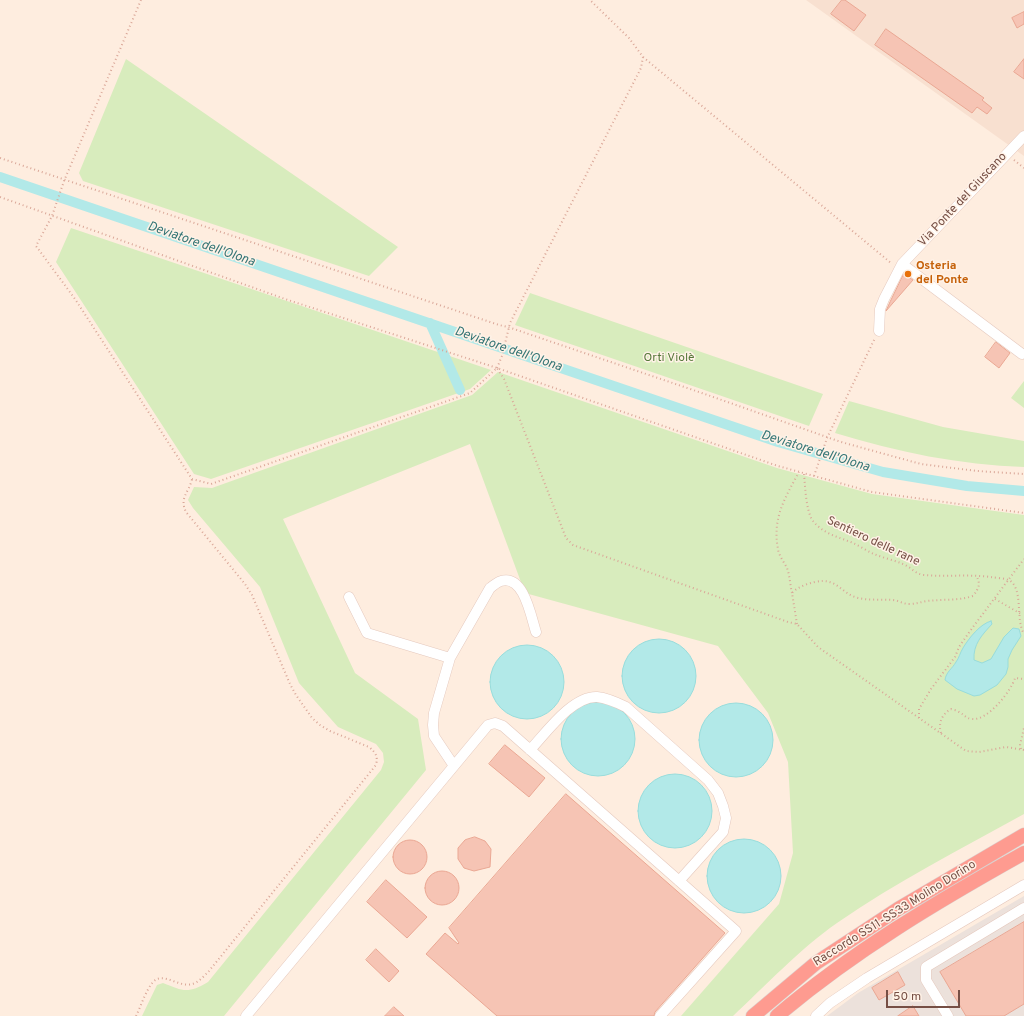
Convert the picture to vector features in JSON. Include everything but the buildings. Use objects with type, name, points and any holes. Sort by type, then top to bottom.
[{"type":"highway","name":"Raccordo SS11-SS33 Molino Dorino","points":[[753,1016],[816,962],[898,909],[1024,835]]},
{"type":"highway","name":"Raccordo SS11-SS33 Molino Dorino","points":[[777,1016],[821,980],[889,933],[1024,853]]},
{"type":"street","name":"Via Ponte del Giuscano","points":[[879,331],[880,309],[900,267],[1024,136]]},
{"type":"street","points":[[900,267],[1022,354]]},
{"type":"street","points":[[454,766],[434,736],[434,713],[450,658],[490,588],[500,581],[509,580],[516,583],[525,597],[536,632]]},
{"type":"street","points":[[348,597],[367,633],[450,658]]},
{"type":"street","points":[[530,750],[565,711],[578,702],[595,697],[612,700],[626,707],[708,780],[718,793],[723,806],[726,818],[722,832],[679,881]]},
{"type":"street","points":[[246,1016],[488,725],[495,723],[503,726],[736,931],[660,1016]]},
{"type":"street","points":[[816,1016],[830,1004],[867,978],[1024,885]]},
{"type":"street","points":[[948,1016],[926,980],[926,967],[1024,908]]},
{"type":"path","points":[[141,0],[64,181],[52,216],[36,246],[76,299],[192,479],[210,484],[470,393],[497,368],[502,356],[508,327],[641,68],[643,57]]},
{"type":"path","points":[[590,0],[629,38],[643,57],[900,267]]},
{"type":"path","points":[[0,158],[64,181],[508,327],[699,392],[827,438],[921,464],[976,471],[1024,474]]},
{"type":"path","points":[[0,197],[286,299],[497,368],[771,464],[872,492],[1024,513]]},
{"type":"path","points":[[814,476],[817,471],[827,438],[879,331]]},
{"type":"path","points":[[497,368],[504,379],[566,538],[573,545],[797,624],[818,647],[966,751],[980,752],[1006,747],[1022,749],[1020,746],[1024,728]]},
{"type":"path","points":[[797,624],[788,569],[778,550],[776,533],[778,516],[799,472]]},
{"type":"path","name":"Sentiero delle rane","points":[[804,474],[808,508],[813,521],[832,535],[855,543],[873,554],[903,564],[917,574],[976,575],[1009,581]]},
{"type":"path","points":[[136,1016],[152,983],[157,979],[163,978],[184,985],[193,984],[209,971],[376,765],[378,759],[375,752],[369,748],[320,725],[312,718],[296,695],[252,595],[245,584],[186,512],[183,505],[183,499],[190,487],[192,479]]},
{"type":"path","points":[[920,718],[919,709],[925,698],[955,657],[959,647],[1024,559]]},
{"type":"path","points":[[792,593],[809,584],[824,581],[837,584],[847,592],[859,598],[873,600],[898,600],[907,604],[916,604],[926,601],[957,599],[973,596],[980,585],[976,575]]},
{"type":"path","points":[[1009,581],[1014,585],[1018,592],[1021,614],[1020,619],[1024,634]]},
{"type":"path","points":[[995,599],[1021,614]]},
{"type":"path","points":[[941,734],[941,722],[945,712],[951,709],[959,711],[966,718],[975,720],[987,714],[1006,694],[1013,685],[1015,678],[1024,679]]},
{"type":"shaded area","points":[[806,0],[1024,0],[1024,156]]},
{"type":"shaded area","points":[[1024,896],[1024,1016],[827,1016],[858,993]]},
{"type":"green space","points":[[126,59],[398,247],[369,276],[83,181],[79,173]]},
{"type":"green space","points":[[71,228],[491,370],[470,389],[211,479],[194,474],[56,262]]},
{"type":"green space","name":"Orti Violè","points":[[530,293],[823,394],[809,426],[515,325]]},
{"type":"green space","points":[[498,372],[777,468],[872,494],[1024,515],[1024,814],[905,880],[837,923],[810,944],[733,1016],[681,1016],[779,904],[793,853],[788,762],[768,713],[718,646],[525,593],[470,444],[283,519],[355,673],[418,719],[426,770],[224,1016],[142,1016],[157,985],[163,983],[176,988],[190,990],[208,982],[381,770],[384,762],[383,753],[376,744],[338,727],[299,683],[260,587],[193,508],[188,500],[194,487],[212,488],[472,395]]},
{"type":"green space","points":[[1024,381],[1024,408],[1011,398]]},
{"type":"green space","points":[[849,401],[943,427],[1024,441],[1024,467],[976,464],[905,452],[835,433]]},
{"type":"water","points":[[991,621],[992,624],[977,644],[974,660],[982,663],[991,659],[1004,637],[1013,628],[1019,629],[1021,636],[1008,659],[1006,674],[997,685],[980,695],[974,696],[957,689],[945,680],[963,648],[972,636],[979,628]]},
{"type":"water","points":[[659,639],[680,645],[690,655],[696,676],[690,697],[680,707],[659,713],[638,707],[628,697],[622,676],[628,655],[638,645]]},
{"type":"water","points":[[527,645],[548,651],[558,661],[564,682],[558,703],[548,713],[527,719],[506,713],[496,703],[490,682],[496,661],[506,651]]},
{"type":"water","points":[[598,702],[619,708],[629,718],[635,739],[629,760],[619,770],[598,776],[577,770],[567,760],[561,739],[567,718],[577,708]]},
{"type":"water","points":[[736,703],[757,709],[767,719],[773,740],[767,761],[757,771],[736,777],[715,771],[705,761],[699,740],[705,719],[715,709]]},
{"type":"water","points":[[675,774],[696,780],[706,790],[712,811],[706,832],[696,842],[675,848],[654,842],[644,832],[638,811],[644,790],[654,780]]},
{"type":"water","points":[[744,839],[765,845],[775,855],[781,876],[775,897],[765,907],[744,913],[723,907],[713,897],[707,876],[713,855],[723,845]]},
{"type":"waterway","name":"Deviatore dell'Olona","points":[[0,177],[778,442],[883,472],[967,486],[1024,491]]},
{"type":"waterway","points":[[430,323],[460,390]]},
{"type":"place","name":"Osteria del Ponte","points":[[908,274]]}]
